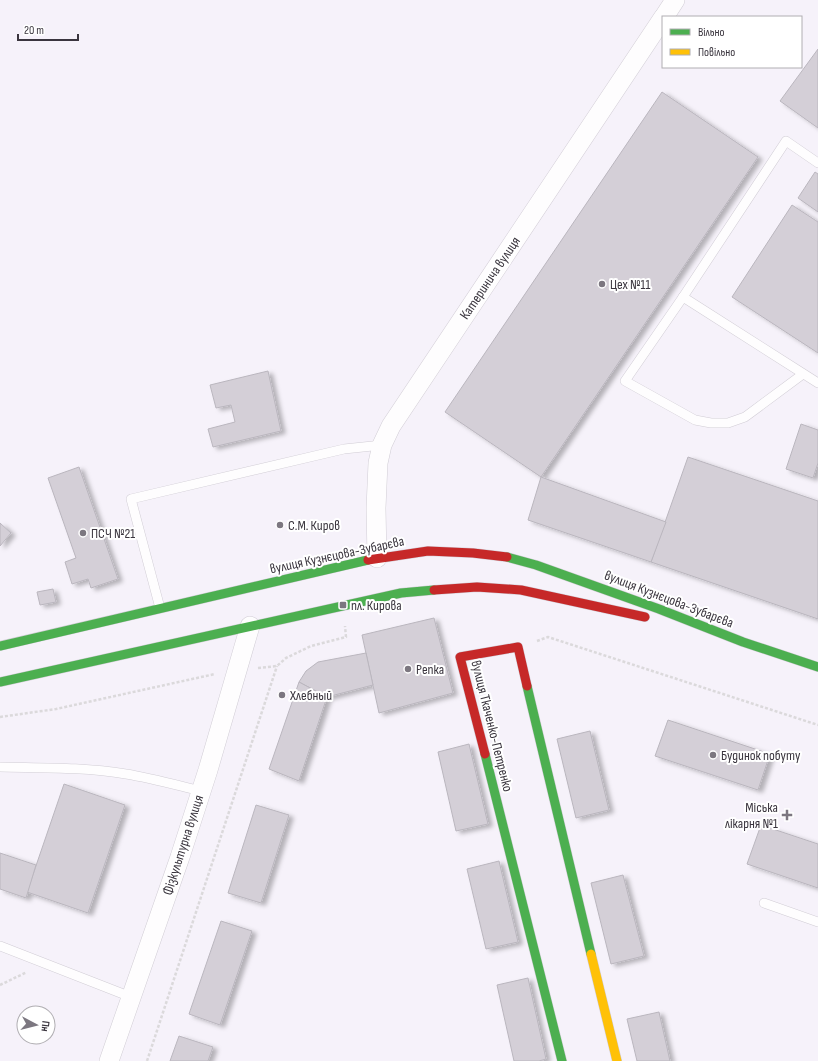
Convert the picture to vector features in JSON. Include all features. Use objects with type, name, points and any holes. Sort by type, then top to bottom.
[{"type":"main road","name":"вулиця Кузнєцова-Зубарєва","points":[[0,646],[377,558],[428,551],[473,553],[506,557],[536,564],[743,642],[818,667]]},
{"type":"main road","name":"вулиця Кузнєцова-Зубарєва","points":[[0,682],[400,593],[439,589],[477,587],[521,590],[654,620]]},
{"type":"main road","name":"вулиця Кузнєцова-Зубарєва","points":[[677,625],[743,642]]},
{"type":"main road","name":"вулиця Ткаченко-Петренко","points":[[518,647],[460,657],[562,1061]]},
{"type":"main road","points":[[518,647],[617,1061]]},
{"type":"street","name":"Катеринича вулиця","points":[[665,16],[675,0]]},
{"type":"street","name":"Катеринича вулиця","points":[[377,558],[376,508],[378,463],[382,445],[391,426],[662,21]]},
{"type":"street","name":"Фізкультурна вулиця","points":[[109,1061],[180,857],[238,670],[250,626]]},
{"type":"lane","points":[[803,374],[745,417],[728,423],[711,423],[695,420],[625,381],[683,297],[786,141],[818,163]]},
{"type":"lane","points":[[683,297],[818,383]]},
{"type":"lane","points":[[160,608],[131,499],[344,449],[382,445]]},
{"type":"lane","points":[[0,767],[98,770],[126,774],[201,791]]},
{"type":"lane","points":[[764,903],[818,922]]},
{"type":"lane","points":[[0,946],[131,997]]},
{"type":"path","points":[[147,1061],[277,666],[286,658],[311,646],[346,637]]},
{"type":"path","points":[[518,647],[548,637],[818,725]]},
{"type":"path","points":[[0,717],[56,709],[238,670],[277,666]]},
{"type":"path","points":[[0,985],[44,963]]},
{"type":"building","points":[[818,49],[818,128],[780,101]]},
{"type":"building","name":"Цех №11","points":[[662,92],[758,157],[541,477],[445,412]]},
{"type":"building","points":[[815,172],[818,174],[818,212],[798,198]]},
{"type":"building","points":[[792,205],[818,222],[818,353],[732,297]]},
{"type":"building","points":[[268,371],[281,431],[213,447],[208,429],[235,422],[231,405],[216,408],[210,385]]},
{"type":"building","points":[[801,424],[818,430],[818,463],[813,478],[786,469]]},
{"type":"building","points":[[688,457],[818,501],[818,619],[651,562]]},
{"type":"building","points":[[79,467],[118,579],[91,588],[88,579],[72,584],[65,562],[76,558],[48,478]]},
{"type":"building","points":[[541,477],[666,522],[651,562],[528,520]]},
{"type":"building","points":[[0,523],[11,533],[0,546]]},
{"type":"building","points":[[53,589],[56,602],[40,605],[37,592]]},
{"type":"building","name":"Репка","points":[[434,618],[453,693],[379,713],[362,635]]},
{"type":"building","points":[[366,653],[373,685],[327,697],[299,682],[306,671],[318,662]]},
{"type":"building","points":[[299,682],[327,697],[299,781],[269,769]]},
{"type":"building","name":"Будинок побуту","points":[[668,720],[770,754],[758,790],[655,756]]},
{"type":"building","points":[[590,731],[609,810],[576,818],[557,739]]},
{"type":"building","points":[[469,744],[488,824],[456,831],[438,752]]},
{"type":"building","points":[[64,784],[125,805],[88,913],[27,892]]},
{"type":"building","points":[[256,805],[289,815],[261,903],[228,893]]},
{"type":"building","points":[[761,825],[818,844],[818,888],[747,864]]},
{"type":"building","points":[[0,853],[36,865],[26,898],[0,889]]},
{"type":"building","points":[[499,861],[518,942],[486,949],[467,869]]},
{"type":"building","points":[[623,875],[644,956],[611,964],[591,883]]},
{"type":"building","points":[[221,921],[252,931],[220,1025],[189,1014]]},
{"type":"building","points":[[528,978],[546,1059],[539,1061],[514,1061],[497,985]]},
{"type":"building","points":[[659,1012],[670,1061],[637,1061],[627,1019]]},
{"type":"building","points":[[179,1036],[213,1047],[208,1061],[170,1061]]},
{"type":"traffic: fast","points":[[507,557],[536,565],[659,609],[743,642],[818,667]]},
{"type":"traffic: fast","points":[[0,646],[368,560]]},
{"type":"traffic: fast","points":[[0,682],[401,593],[434,590]]},
{"type":"traffic: fast","points":[[527,686],[591,954]]},
{"type":"traffic: fast","points":[[485,754],[562,1061]]},
{"type":"traffic: slow","points":[[591,954],[617,1061]]},
{"type":"traffic: jam","points":[[368,560],[428,551],[473,553],[507,557]]},
{"type":"traffic: jam","points":[[434,590],[477,587],[521,590],[645,617]]},
{"type":"traffic: jam","points":[[485,754],[460,657],[518,647],[527,686]]},
{"type":"place","name":"Цех №11","points":[[602,284]]},
{"type":"place","name":"С.М. Киров","points":[[280,525]]},
{"type":"place","name":"ПСЧ №21","points":[[83,533]]},
{"type":"place","name":"пл. Кирова","points":[[343,605]]},
{"type":"place","name":"Репка","points":[[408,669]]},
{"type":"place","name":"Хлебный","points":[[282,695]]},
{"type":"place","name":"Будинок побуту","points":[[713,755]]},
{"type":"place","name":"Міська лікарня №1","points":[[787,815]]}]
